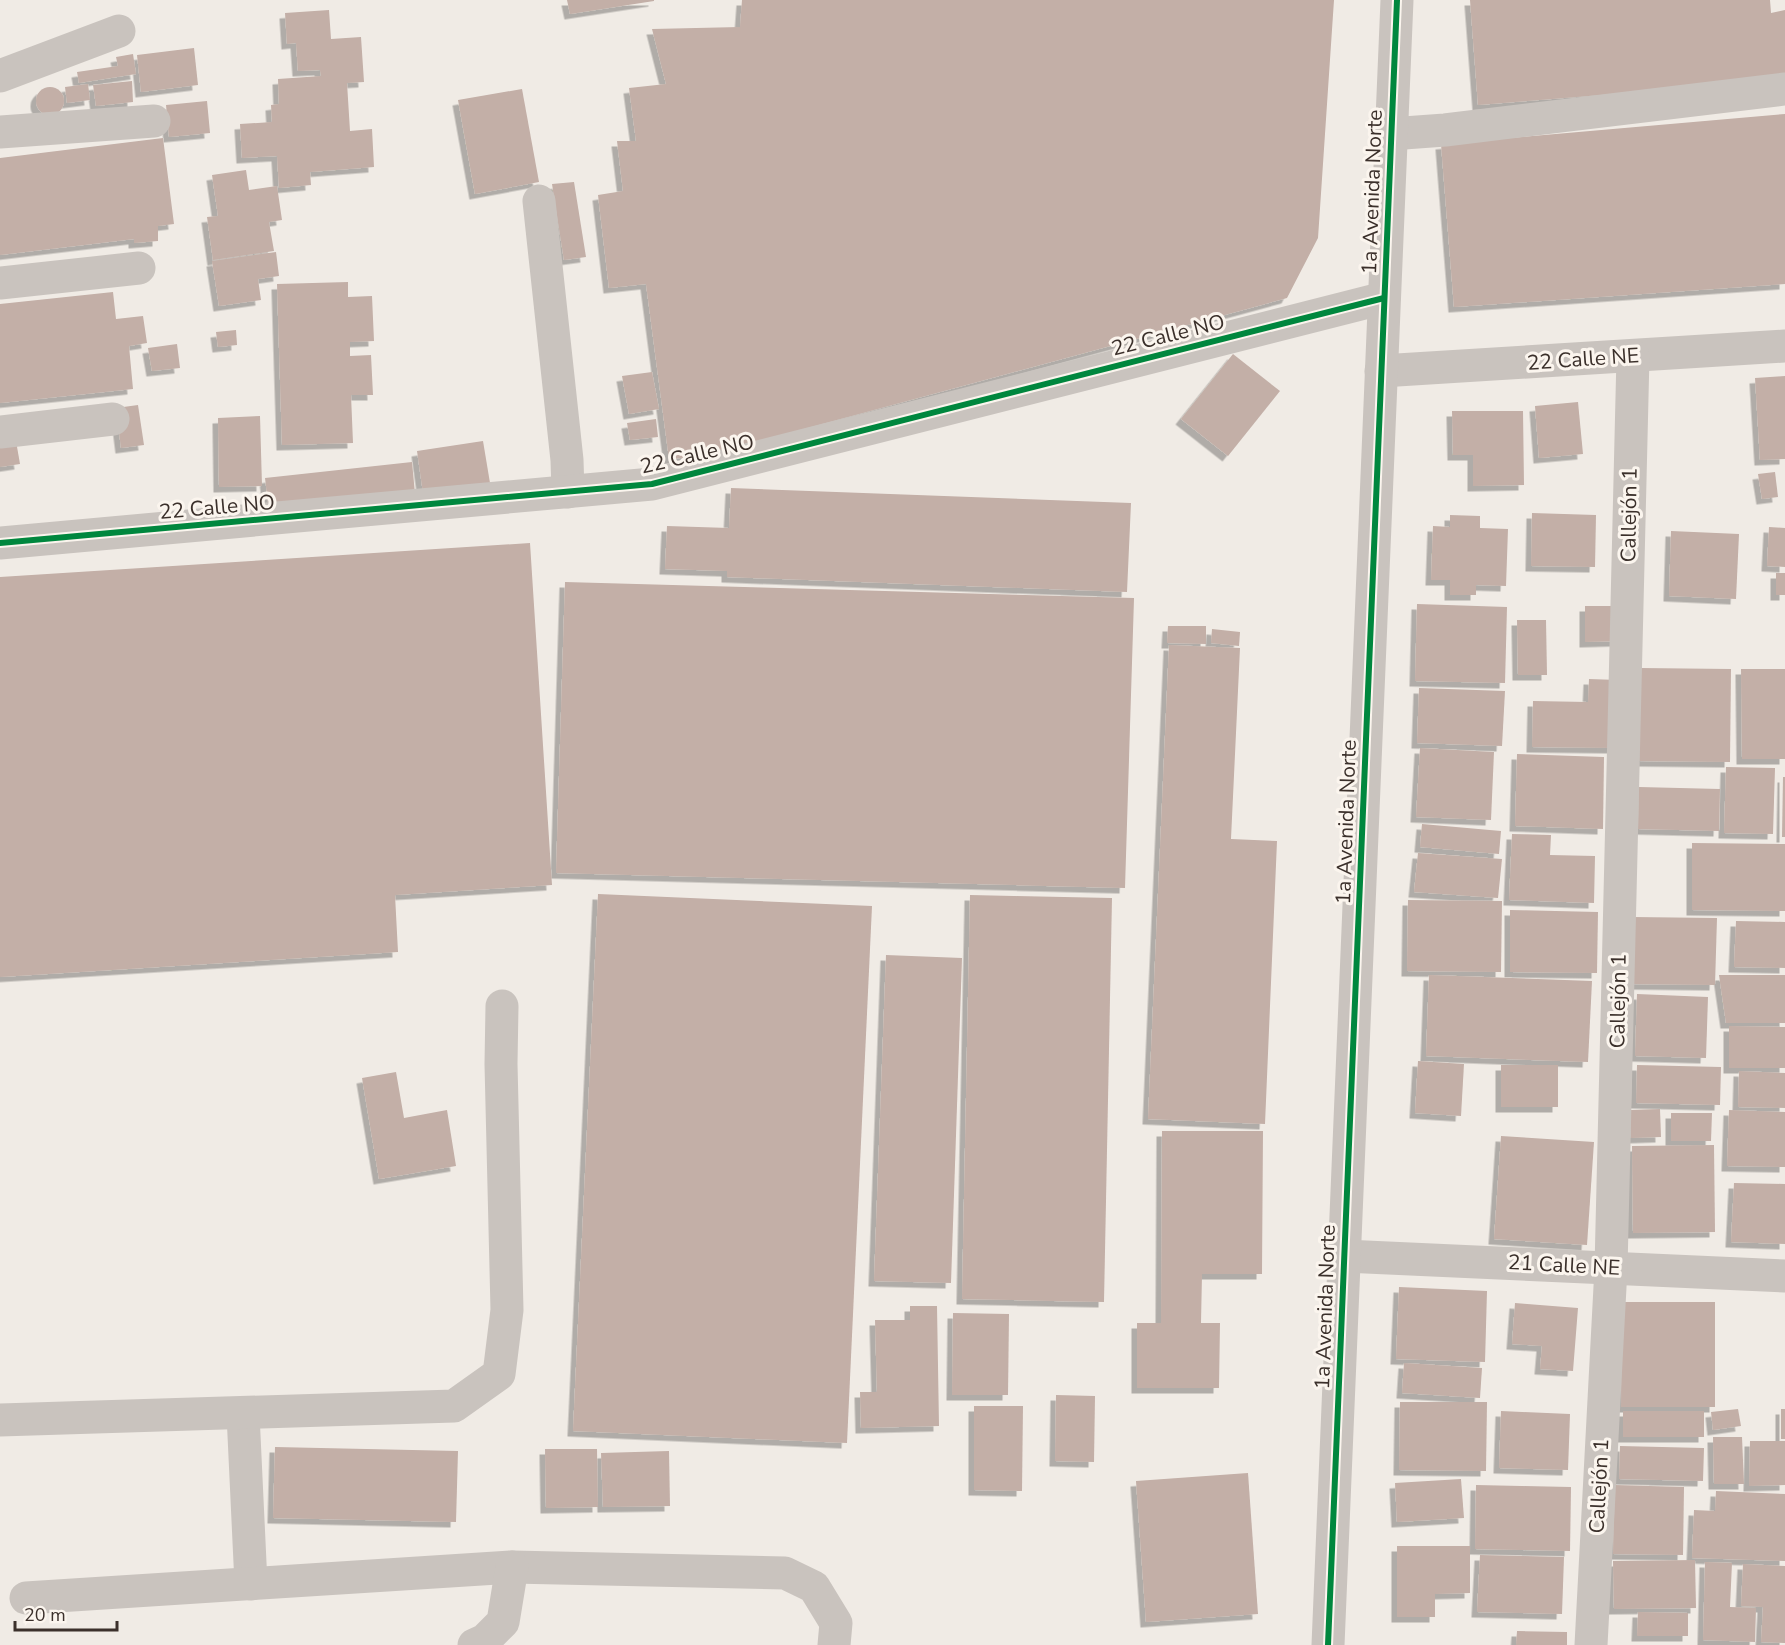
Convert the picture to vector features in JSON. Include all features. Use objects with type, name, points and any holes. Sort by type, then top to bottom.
[{"type":"street","name":"1a Avenida Norte","points":[[1328,1645],[1397,0]]},
{"type":"street","points":[[0,76],[119,31]]},
{"type":"street","points":[[1390,134],[1444,130],[1785,89]]},
{"type":"street","points":[[0,132],[154,121]]},
{"type":"street","points":[[540,201],[567,460],[568,492]]},
{"type":"street","points":[[0,283],[139,268]]},
{"type":"street","name":"22 Calle NO","points":[[0,543],[652,483],[1384,298]]},
{"type":"street","name":"22 Calle NE","points":[[1381,372],[1785,346]]},
{"type":"street","name":"Callejón 1","points":[[1591,1645],[1611,1268],[1633,356]]},
{"type":"street","points":[[0,432],[113,419]]},
{"type":"street","points":[[0,1420],[454,1406],[499,1374],[507,1310],[501,1064],[502,1006]]},
{"type":"street","name":"21 Calle NE","points":[[1344,1256],[1785,1276]]},
{"type":"street","points":[[243,1414],[251,1584]]},
{"type":"street","points":[[474,1645],[485,1640],[503,1622],[512,1567]]},
{"type":"street","points":[[26,1598],[512,1567],[785,1573],[814,1587],[836,1623],[834,1645]]},
{"type":"building","points":[[567,0],[654,0],[654,1],[570,14]]},
{"type":"building","points":[[742,0],[1334,0],[1318,238],[1287,298],[704,456],[669,459],[646,284],[609,288],[598,195],[623,191],[617,141],[636,141],[629,88],[666,84],[652,29],[740,27]]},
{"type":"building","points":[[1470,0],[1770,0],[1771,13],[1785,10],[1785,80],[1478,105]]},
{"type":"building","points":[[329,10],[331,39],[361,37],[364,82],[347,83],[350,131],[372,129],[374,167],[310,172],[311,185],[279,188],[277,156],[242,158],[240,124],[272,122],[271,105],[279,104],[278,79],[321,76],[320,70],[298,71],[296,43],[287,44],[285,13]]},
{"type":"building","points":[[194,48],[198,85],[141,92],[137,55]]},
{"type":"building","points":[[133,54],[136,74],[79,83],[77,72],[118,66],[116,57]]},
{"type":"building","points":[[132,81],[133,102],[96,106],[93,85]]},
{"type":"building","points":[[88,84],[90,100],[67,103],[65,87]]},
{"type":"building","points":[[50,87],[60,91],[64,101],[60,111],[50,115],[40,111],[36,101],[40,91]]},
{"type":"building","points":[[522,89],[539,182],[475,194],[458,100]]},
{"type":"building","points":[[207,101],[210,133],[169,137],[166,105]]},
{"type":"building","points":[[1785,114],[1785,284],[1454,307],[1441,144]]},
{"type":"building","points":[[163,138],[174,224],[158,226],[158,241],[134,243],[134,239],[0,255],[0,158]]},
{"type":"building","points":[[246,170],[249,190],[277,186],[282,220],[269,222],[274,251],[213,260],[207,217],[218,216],[212,175]]},
{"type":"building","points":[[574,182],[586,257],[564,260],[552,184]]},
{"type":"building","points":[[276,252],[279,276],[258,279],[261,300],[219,306],[212,261]]},
{"type":"building","points":[[348,282],[348,297],[372,296],[374,341],[350,342],[350,356],[371,355],[373,395],[351,395],[353,443],[282,445],[277,284]]},
{"type":"building","points":[[113,292],[116,319],[143,316],[147,343],[129,346],[133,389],[0,403],[0,304]]},
{"type":"building","points":[[236,330],[237,345],[218,347],[216,332]]},
{"type":"building","points":[[177,344],[180,368],[152,371],[148,348]]},
{"type":"building","points":[[1233,354],[1280,391],[1228,456],[1181,419]]},
{"type":"building","points":[[652,372],[659,409],[629,414],[622,376]]},
{"type":"building","points":[[1785,376],[1785,459],[1760,460],[1755,378]]},
{"type":"building","points":[[1578,402],[1583,454],[1539,458],[1535,406]]},
{"type":"building","points":[[138,405],[144,445],[121,448],[116,408]]},
{"type":"building","points":[[1452,411],[1523,411],[1524,485],[1473,486],[1473,455],[1453,455]]},
{"type":"building","points":[[260,416],[262,486],[219,487],[218,418]]},
{"type":"building","points":[[656,419],[658,437],[630,440],[627,423]]},
{"type":"building","points":[[16,441],[20,464],[0,467],[0,443]]},
{"type":"building","points":[[483,441],[490,483],[423,493],[417,451]]},
{"type":"building","points":[[412,462],[415,494],[269,510],[265,478]]},
{"type":"building","points":[[1775,472],[1778,497],[1762,499],[1758,474]]},
{"type":"building","points":[[731,488],[1131,503],[1127,592],[727,577],[727,571],[665,569],[667,526],[729,528]]},
{"type":"building","points":[[1532,513],[1596,515],[1595,567],[1531,566]]},
{"type":"building","points":[[1450,515],[1480,516],[1480,528],[1508,529],[1506,586],[1476,585],[1476,595],[1450,595],[1450,580],[1431,580],[1433,526],[1450,527]]},
{"type":"building","points":[[1769,527],[1785,528],[1785,567],[1767,566]]},
{"type":"building","points":[[1671,531],[1739,534],[1736,599],[1669,596]]},
{"type":"building","points":[[530,543],[552,885],[395,895],[398,952],[0,977],[0,577]]},
{"type":"building","points":[[1776,573],[1785,573],[1785,595],[1776,595]]},
{"type":"building","points":[[565,582],[1134,598],[1125,888],[556,873]]},
{"type":"building","points":[[1417,604],[1507,607],[1505,683],[1415,681]]},
{"type":"building","points":[[1585,606],[1618,606],[1618,641],[1585,642]]},
{"type":"building","points":[[1517,620],[1546,620],[1547,675],[1518,675]]},
{"type":"building","points":[[1168,626],[1206,626],[1206,644],[1167,643]]},
{"type":"building","points":[[1212,629],[1240,632],[1239,646],[1211,643]]},
{"type":"building","points":[[1169,645],[1240,648],[1231,839],[1277,841],[1265,1124],[1148,1119]]},
{"type":"building","points":[[1640,668],[1731,669],[1730,762],[1639,761]]},
{"type":"building","points":[[1741,669],[1785,669],[1785,759],[1742,759]]},
{"type":"building","points":[[1589,679],[1618,680],[1616,748],[1532,747],[1533,701],[1588,702]]},
{"type":"building","points":[[1419,688],[1505,691],[1502,746],[1417,743]]},
{"type":"building","points":[[1420,748],[1494,752],[1491,820],[1416,817]]},
{"type":"building","points":[[1517,754],[1604,757],[1603,829],[1515,826]]},
{"type":"building","points":[[1726,767],[1775,768],[1773,834],[1724,833]]},
{"type":"building","points":[[1783,777],[1785,777],[1785,837],[1782,837]]},
{"type":"building","points":[[1639,787],[1720,789],[1719,831],[1638,829]]},
{"type":"building","points":[[1422,824],[1501,831],[1499,854],[1420,847]]},
{"type":"building","points":[[1512,834],[1551,835],[1550,855],[1595,856],[1594,903],[1509,900]]},
{"type":"building","points":[[1692,843],[1785,844],[1785,911],[1692,910]]},
{"type":"building","points":[[1418,853],[1502,859],[1498,898],[1414,892]]},
{"type":"building","points":[[598,894],[872,906],[847,1443],[573,1431]]},
{"type":"building","points":[[970,895],[1112,898],[1104,1302],[962,1299]]},
{"type":"building","points":[[1408,900],[1502,901],[1501,972],[1407,971]]},
{"type":"building","points":[[1510,910],[1598,912],[1597,973],[1510,972]]},
{"type":"building","points":[[1632,917],[1717,918],[1715,985],[1630,984]]},
{"type":"building","points":[[1736,921],[1785,922],[1785,968],[1734,967]]},
{"type":"building","points":[[886,955],[962,958],[951,1283],[874,1281]]},
{"type":"building","points":[[1429,975],[1592,981],[1588,1062],[1426,1056]]},
{"type":"building","points":[[1719,975],[1785,975],[1785,1023],[1726,1023]]},
{"type":"building","points":[[1637,994],[1708,997],[1706,1058],[1635,1056]]},
{"type":"building","points":[[1729,1026],[1785,1027],[1785,1068],[1729,1068]]},
{"type":"building","points":[[1418,1061],[1464,1064],[1461,1116],[1415,1113]]},
{"type":"building","points":[[1501,1065],[1558,1065],[1558,1107],[1501,1107]]},
{"type":"building","points":[[1637,1065],[1721,1067],[1720,1105],[1636,1103]]},
{"type":"building","points":[[1739,1071],[1785,1073],[1785,1108],[1738,1107]]},
{"type":"building","points":[[396,1072],[404,1118],[447,1110],[456,1166],[379,1179],[362,1078]]},
{"type":"building","points":[[1660,1109],[1661,1137],[1631,1138],[1630,1110]]},
{"type":"building","points":[[1729,1110],[1785,1112],[1785,1167],[1727,1166]]},
{"type":"building","points":[[1671,1113],[1712,1113],[1711,1141],[1671,1141]]},
{"type":"building","points":[[1162,1131],[1263,1131],[1262,1274],[1202,1274],[1201,1323],[1220,1323],[1219,1388],[1137,1388],[1137,1323],[1161,1323]]},
{"type":"building","points":[[1501,1136],[1594,1142],[1587,1245],[1494,1239]]},
{"type":"building","points":[[1714,1145],[1715,1232],[1633,1233],[1632,1146]]},
{"type":"building","points":[[1734,1183],[1785,1184],[1785,1244],[1731,1242]]},
{"type":"building","points":[[1399,1287],[1487,1291],[1485,1362],[1396,1359]]},
{"type":"building","points":[[1622,1302],[1715,1302],[1715,1407],[1621,1407]]},
{"type":"building","points":[[1515,1303],[1578,1308],[1573,1371],[1540,1369],[1542,1346],[1512,1344]]},
{"type":"building","points":[[910,1306],[937,1306],[939,1426],[861,1428],[860,1392],[877,1392],[875,1320],[910,1320]]},
{"type":"building","points":[[953,1313],[1009,1314],[1008,1395],[952,1395]]},
{"type":"building","points":[[1404,1363],[1482,1368],[1480,1398],[1402,1393]]},
{"type":"building","points":[[1056,1395],[1095,1396],[1094,1462],[1055,1461]]},
{"type":"building","points":[[1400,1402],[1487,1402],[1486,1471],[1399,1470]]},
{"type":"building","points":[[974,1406],[1023,1406],[1022,1491],[974,1490]]},
{"type":"building","points":[[1738,1409],[1741,1426],[1713,1430],[1711,1412]]},
{"type":"building","points":[[1781,1409],[1785,1409],[1785,1439],[1781,1439]]},
{"type":"building","points":[[1501,1411],[1570,1414],[1568,1470],[1499,1468]]},
{"type":"building","points":[[1623,1411],[1704,1411],[1704,1437],[1623,1437]]},
{"type":"building","points":[[1713,1437],[1742,1437],[1744,1484],[1714,1484]]},
{"type":"building","points":[[1750,1441],[1785,1441],[1785,1485],[1749,1486]]},
{"type":"building","points":[[1620,1446],[1704,1448],[1703,1481],[1619,1479]]},
{"type":"building","points":[[275,1447],[458,1451],[456,1522],[273,1518]]},
{"type":"building","points":[[545,1449],[597,1449],[598,1507],[546,1508]]},
{"type":"building","points":[[669,1451],[670,1506],[603,1507],[601,1453]]},
{"type":"building","points":[[1248,1473],[1258,1614],[1146,1622],[1136,1481]]},
{"type":"building","points":[[1461,1479],[1464,1518],[1397,1522],[1395,1483]]},
{"type":"building","points":[[1476,1485],[1571,1487],[1570,1551],[1475,1549]]},
{"type":"building","points":[[1615,1485],[1684,1487],[1683,1555],[1613,1554]]},
{"type":"building","points":[[1716,1491],[1785,1494],[1785,1561],[1692,1558],[1694,1510],[1715,1511]]},
{"type":"building","points":[[1397,1546],[1470,1546],[1470,1593],[1435,1594],[1435,1617],[1397,1617]]},
{"type":"building","points":[[1480,1555],[1564,1557],[1562,1614],[1477,1612]]},
{"type":"building","points":[[1695,1560],[1696,1608],[1614,1609],[1613,1561]]},
{"type":"building","points":[[1705,1562],[1732,1563],[1730,1607],[1756,1608],[1755,1642],[1703,1640]]},
{"type":"building","points":[[1743,1564],[1785,1566],[1785,1643],[1761,1642],[1763,1607],[1741,1606]]},
{"type":"building","points":[[1638,1612],[1688,1613],[1688,1636],[1637,1636]]},
{"type":"building","points":[[1517,1631],[1567,1632],[1567,1645],[1516,1645]]},
{"type":"cycle path","points":[[1328,1645],[1397,0]]},
{"type":"cycle path","points":[[0,543],[652,484],[1384,298]]}]
